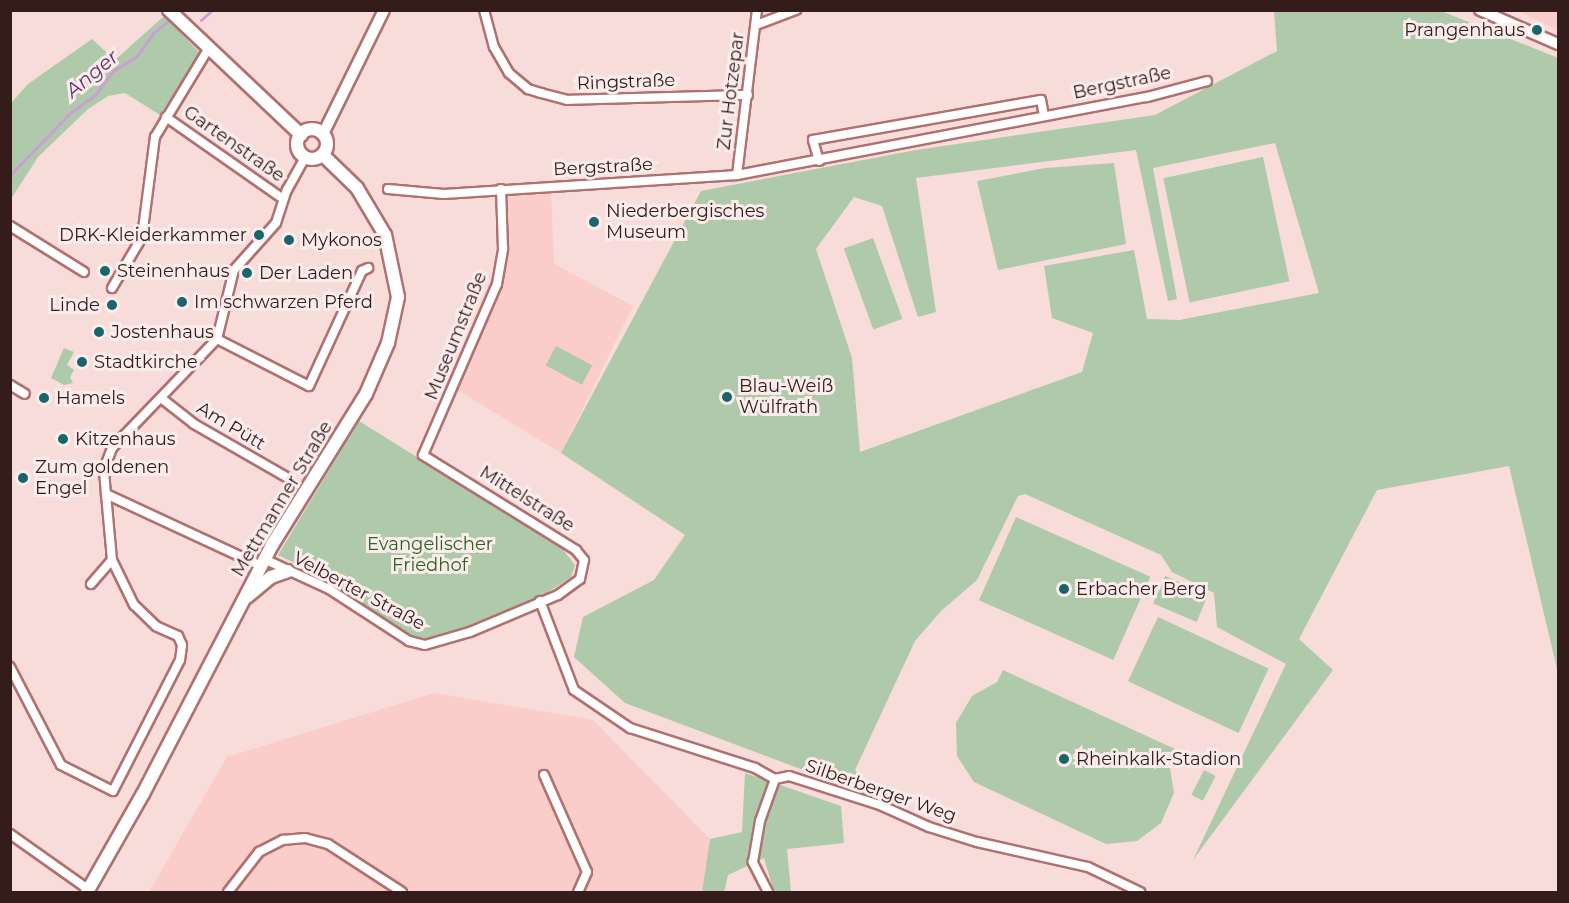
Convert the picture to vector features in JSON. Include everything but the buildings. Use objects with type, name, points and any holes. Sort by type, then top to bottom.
[{"type":"main road","points":[[169,10],[301,135]]},
{"type":"main road","points":[[309,130],[323,134],[327,145],[323,155],[315,159],[305,157],[297,145],[301,135],[309,130]]},
{"type":"main road","name":"Mettmanner Straße","points":[[88,891],[263,563],[370,386],[388,343],[398,297],[391,251],[378,219],[357,188],[323,155]]},
{"type":"main road","points":[[244,599],[271,577],[288,571]]},
{"type":"street","points":[[323,134],[384,10]]},
{"type":"street","name":"Ringstraße","points":[[484,10],[494,47],[509,73],[528,89],[567,100],[748,95]]},
{"type":"street","name":"Zur Hotzepar","points":[[737,175],[757,10]]},
{"type":"street","points":[[756,25],[796,10]]},
{"type":"street","points":[[1480,10],[1558,44]]},
{"type":"street","points":[[112,288],[142,237],[155,137],[209,48]]},
{"type":"street","name":"Bergstraße","points":[[388,189],[444,194],[737,175],[1044,116],[1207,81]]},
{"type":"street","points":[[819,161],[813,140],[1041,100],[1044,116]]},
{"type":"street","name":"Gartenstraße","points":[[166,117],[283,199]]},
{"type":"street","points":[[10,667],[62,765],[112,791],[180,660],[183,645],[177,636],[156,626],[134,605],[112,560],[104,469],[112,448],[217,339],[231,278],[241,258],[270,231],[283,199],[305,157]]},
{"type":"street","name":"Museumstraße","points":[[423,455],[497,284],[503,249],[501,189]]},
{"type":"street","points":[[10,225],[84,272]]},
{"type":"street","points":[[217,339],[309,386],[362,271],[368,268]]},
{"type":"street","points":[[10,385],[25,394]]},
{"type":"street","name":"Am Pütt","points":[[161,398],[194,424],[288,478]]},
{"type":"street","name":"Mittelstraße","points":[[423,455],[576,550],[584,560],[580,579],[558,595],[540,601]]},
{"type":"street","name":"Velberter Straße","points":[[106,495],[329,589],[409,641],[424,645],[470,632],[540,601]]},
{"type":"street","points":[[91,584],[112,560]]},
{"type":"street","name":"Silberberger Weg","points":[[540,601],[567,680],[594,705],[630,728],[755,768],[775,779],[789,776],[977,842],[1063,859],[1140,892]]},
{"type":"street","points":[[544,775],[587,872],[578,892]]},
{"type":"street","points":[[768,892],[753,862],[760,821],[775,779]]},
{"type":"street","points":[[10,834],[88,891]]},
{"type":"street","points":[[228,892],[259,852],[283,840],[305,838],[328,844],[402,892]]},
{"type":"shaded area","points":[[1518,11],[1558,11],[1558,30]]},
{"type":"shaded area","points":[[551,193],[554,264],[633,306],[561,453],[456,389],[503,276],[508,197]]},
{"type":"shaded area","points":[[434,693],[593,720],[710,839],[702,892],[149,892],[227,757]]},
{"type":"green space","points":[[1274,11],[1441,11],[1558,58],[1558,673],[1509,466],[1377,490],[1299,639],[1333,670],[1193,860],[1286,664],[1217,627],[1214,593],[1172,572],[1161,555],[1025,494],[1018,496],[977,580],[941,611],[915,641],[855,770],[877,792],[875,797],[625,703],[574,657],[583,617],[654,580],[685,535],[561,453],[701,191],[916,150],[1155,115],[1277,51]],"holes":[[[1275,143],[1319,293],[1179,320],[1147,319],[1134,250],[1044,266],[1052,318],[1093,333],[1082,372],[860,452],[852,358],[816,249],[854,197],[882,206],[918,317],[936,312],[916,178],[1136,150],[1168,301],[1177,299],[1153,168]]]},
{"type":"green space","points":[[164,16],[200,53],[160,115],[125,93],[108,96],[88,109],[38,157],[11,199],[11,103],[28,84],[92,39],[115,60]]},
{"type":"green space","points":[[1263,157],[1289,281],[1190,302],[1163,178]]},
{"type":"green space","points":[[1114,163],[1126,244],[998,270],[977,181],[1045,168]]},
{"type":"green space","points":[[873,238],[902,319],[873,329],[844,249]]},
{"type":"green space","points":[[556,346],[592,365],[582,385],[546,365]]},
{"type":"green space","points":[[64,348],[74,352],[67,365],[74,370],[70,377],[73,383],[64,385],[51,378]]},
{"type":"green space","name":"Evangelischer Friedhof","points":[[359,421],[560,546],[575,565],[571,577],[533,602],[431,639],[413,636],[320,575],[278,555]]},
{"type":"green space","name":"Erbacher Berg","points":[[1016,517],[1150,577],[1113,660],[979,600]]},
{"type":"green space","points":[[1165,576],[1208,594],[1197,622],[1153,604]]},
{"type":"green space","name":"Erbacher Berg","points":[[1158,617],[1269,669],[1239,733],[1128,681]]},
{"type":"green space","name":"Rheinkalk-Stadion","points":[[1003,670],[1175,749],[1169,762],[1174,793],[1161,823],[1137,841],[1106,844],[974,782],[957,756],[956,723],[972,696],[997,682]]},
{"type":"green space","points":[[1204,770],[1216,776],[1203,801],[1191,795]]},
{"type":"green space","points":[[745,773],[841,806],[844,843],[787,849],[791,892],[774,892],[764,858],[728,875],[724,892],[702,892],[710,839],[742,832]]},
{"type":"waterway","name":"Anger","points":[[201,20],[212,10]]},
{"type":"waterway","name":"Anger","points":[[10,175],[70,113],[96,94],[113,71],[137,56],[153,33],[167,22]]},
{"type":"place","name":"Prangenhaus","points":[[1537,30]]},
{"type":"place","name":"Niederbergisches Museum","points":[[594,222]]},
{"type":"place","name":"DRK-Kleiderkammer","points":[[259,235]]},
{"type":"place","name":"Mykonos","points":[[289,240]]},
{"type":"place","name":"Steinenhaus","points":[[105,271]]},
{"type":"place","name":"Der Laden","points":[[247,273]]},
{"type":"place","name":"Im schwarzen Pferd","points":[[182,302]]},
{"type":"place","name":"Linde","points":[[112,305]]},
{"type":"place","name":"Jostenhaus","points":[[99,332]]},
{"type":"place","name":"Stadtkirche","points":[[82,362]]},
{"type":"place","name":"Blau-Weiß Wülfrath","points":[[727,397]]},
{"type":"place","name":"Hamels","points":[[44,398]]},
{"type":"place","name":"Kitzenhaus","points":[[63,439]]},
{"type":"place","name":"Zum goldenen Engel","points":[[23,478]]},
{"type":"place","name":"Erbacher Berg","points":[[1064,589]]},
{"type":"place","name":"Rheinkalk-Stadion","points":[[1064,759]]}]
